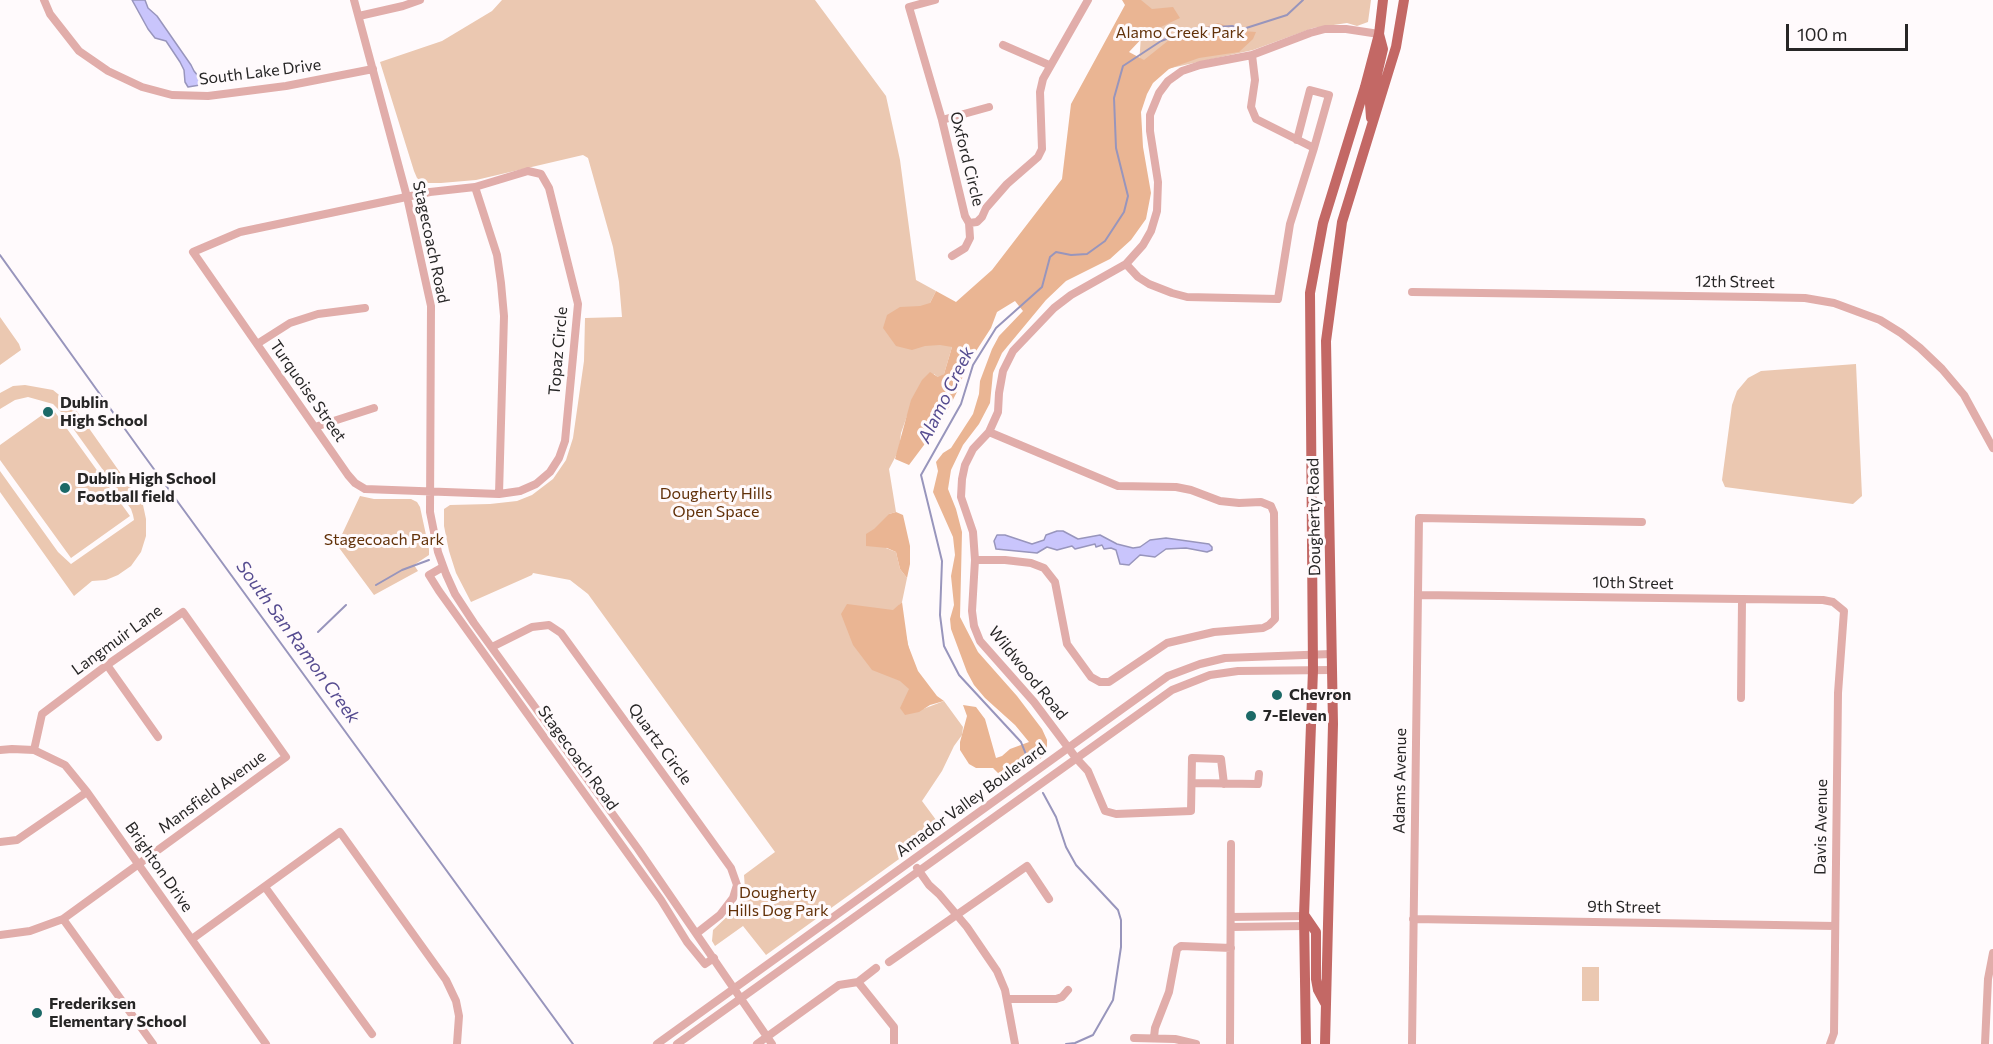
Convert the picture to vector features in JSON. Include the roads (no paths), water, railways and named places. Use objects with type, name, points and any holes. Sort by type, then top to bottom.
[{"type":"main road","name":"Dougherty Road","points":[[1306,1044],[1304,921],[1313,670],[1310,293],[1323,223],[1379,34],[1383,0]]},
{"type":"main road","name":"Dougherty Road","points":[[1325,1044],[1333,724],[1326,341],[1342,222],[1396,48],[1404,0]]},
{"type":"main road","points":[[1371,127],[1370,104],[1383,49],[1379,34]]},
{"type":"main road","points":[[1304,921],[1316,932],[1316,979],[1318,990],[1326,1004]]},
{"type":"street","name":"South Lake Drive","points":[[44,0],[50,14],[79,51],[108,71],[142,87],[172,94],[207,96],[286,86],[373,69]]},
{"type":"street","name":"Stagecoach Road","points":[[354,0],[407,197],[431,306],[429,492],[433,533],[443,567],[455,594],[714,957],[770,1040]]},
{"type":"street","points":[[359,16],[420,0]]},
{"type":"street","name":"Oxford Circle","points":[[935,0],[909,7],[942,120],[965,216],[969,223],[977,222],[982,218],[986,208],[1007,184],[1038,157],[1042,149],[1040,92],[1042,79],[1088,0]]},
{"type":"street","name":"Wildwood Road","points":[[1193,783],[1191,811],[1116,813],[1105,811],[1088,771],[1034,702],[980,641],[974,626],[972,611],[975,560],[973,532],[961,497],[965,465],[974,449],[989,432],[998,412],[1003,371],[1013,351],[1054,308],[1071,295],[1126,264],[1143,245],[1151,231],[1157,211],[1158,182],[1150,131],[1150,115],[1159,93],[1168,81],[1182,71],[1200,65],[1252,55],[1325,29],[1346,29],[1379,34]]},
{"type":"street","points":[[1003,45],[1049,65]]},
{"type":"street","points":[[1252,55],[1255,80],[1251,107],[1256,119],[1314,148]]},
{"type":"street","points":[[1126,264],[1138,277],[1149,284],[1187,297],[1278,299],[1290,224],[1329,95],[1310,90],[1297,140]]},
{"type":"street","points":[[942,120],[989,107]]},
{"type":"street","name":"Topaz Circle","points":[[193,252],[240,232],[430,192],[475,187],[528,171],[541,174],[549,188],[578,304],[565,441],[559,458],[550,472],[536,484],[520,491],[499,494],[429,492]]},
{"type":"street","points":[[475,187],[496,255],[504,316],[499,494]]},
{"type":"street","points":[[952,256],[965,248],[970,238],[969,223]]},
{"type":"street","name":"Turquoise Street","points":[[193,252],[355,483],[365,489],[429,492]]},
{"type":"street","name":"12th Street","points":[[1412,292],[1805,298],[1834,303],[1880,320],[1901,333],[1927,355],[1964,395],[1993,448]]},
{"type":"street","points":[[257,344],[290,323],[318,314],[365,308]]},
{"type":"street","points":[[315,427],[374,408]]},
{"type":"street","points":[[975,560],[1031,563],[1044,568],[1052,575],[1067,644],[1091,677],[1100,682],[1109,682],[1167,643],[1214,632],[1263,628],[1275,619],[1274,513],[1271,506],[1262,502],[1220,501],[1176,487],[1118,486],[989,432]]},
{"type":"street","name":"Adams Avenue","points":[[1412,1044],[1419,518],[1642,522]]},
{"type":"street","name":"Stagecoach Road","points":[[443,567],[429,575],[624,847],[699,957],[705,964],[714,957]]},
{"type":"street","name":"10th Street","points":[[1418,595],[1743,601],[1823,600],[1833,602],[1844,610]]},
{"type":"street","points":[[1741,698],[1743,601]]},
{"type":"street","name":"Davis Avenue","points":[[1830,1044],[1834,1033],[1838,693],[1844,610]]},
{"type":"street","name":"Langmuir Lane","points":[[34,750],[42,714],[106,665],[183,612],[286,758]]},
{"type":"street","name":"Quartz Circle","points":[[492,647],[532,627],[549,626],[561,633],[690,811],[730,868],[737,885],[733,898],[720,915],[697,933]]},
{"type":"street","name":"Amador Valley Boulevard","points":[[657,1044],[1168,676],[1200,664],[1225,658],[1331,654]]},
{"type":"street","points":[[106,665],[158,737]]},
{"type":"street","points":[[501,675],[508,669]]},
{"type":"street","name":"Amador Valley Boulevard","points":[[677,1044],[1172,690],[1210,675],[1238,671],[1331,670]]},
{"type":"street","points":[[552,749],[561,742]]},
{"type":"street","name":"Brighton Drive","points":[[0,750],[34,750],[65,765],[87,792],[266,1044]]},
{"type":"street","name":"Mansfield Avenue","points":[[0,935],[30,931],[63,919],[286,758]]},
{"type":"street","points":[[1224,784],[1221,759],[1192,758],[1193,783],[1224,784],[1258,784],[1260,774]]},
{"type":"street","points":[[0,842],[17,840],[87,792]]},
{"type":"street","points":[[192,939],[340,832],[446,980],[456,1001],[459,1016],[458,1044]]},
{"type":"street","points":[[624,847],[632,841]]},
{"type":"street","points":[[1230,1044],[1231,844]]},
{"type":"street","points":[[912,862],[929,885],[957,915],[997,971],[1007,999],[1015,1044]]},
{"type":"street","points":[[889,962],[1027,866],[1049,899]]},
{"type":"street","points":[[265,887],[372,1034]]},
{"type":"street","points":[[1231,917],[1304,921]]},
{"type":"street","points":[[63,919],[153,1044]]},
{"type":"street","name":"9th Street","points":[[1413,919],[1835,926]]},
{"type":"street","points":[[1231,927],[1304,921]]},
{"type":"street","points":[[1154,1037],[1155,1028],[1169,992],[1178,949],[1181,946],[1231,948]]},
{"type":"street","points":[[1985,1044],[1988,979],[1993,953]]},
{"type":"street","points":[[757,1044],[770,1040],[838,985],[858,982],[876,968]]},
{"type":"street","points":[[858,982],[894,1027],[894,1044]]},
{"type":"street","points":[[1007,999],[1056,999],[1062,997],[1068,990]]},
{"type":"street","points":[[1134,1038],[1175,1039],[1196,1044]]},
{"type":"waterway","name":"Alamo Creek","points":[[1029,762],[1021,742],[959,675],[944,646],[940,615],[942,561],[921,475],[961,404],[973,365],[996,328],[1042,287],[1050,257],[1056,252],[1071,255],[1087,254],[1105,241],[1124,212],[1128,196],[1116,148],[1114,98],[1123,66],[1161,41],[1192,29],[1232,26],[1243,29],[1287,15],[1303,0]]},
{"type":"waterway","name":"South San Ramon Creek","points":[[0,255],[573,1044]]},
{"type":"waterway","points":[[376,585],[402,570],[429,560]]},
{"type":"waterway","points":[[318,632],[346,605]]},
{"type":"waterway","name":"Alamo Creek","points":[[1043,793],[1056,817],[1066,847],[1076,865],[1118,910],[1121,920],[1121,947],[1113,1000],[1093,1035],[1075,1043],[1066,1044]]},
{"type":"place","name":"Dublin High School","points":[[48,412]]},
{"type":"place","name":"Dublin High School Football field","points":[[65,488]]},
{"type":"place","name":"Chevron","points":[[1277,695]]},
{"type":"place","name":"7-Eleven","points":[[1251,716]]},
{"type":"place","name":"Frederiksen Elementary School","points":[[37,1013]]},
{"type":"park label","name":"Alamo Creek Park","points":[[1180,33]]},
{"type":"park label","name":"Dougherty Hills Open Space","points":[[716,503]]},
{"type":"park label","name":"Stagecoach Park","points":[[384,540]]},
{"type":"park label","name":"Dougherty Hills Dog Park","points":[[778,902]]}]
